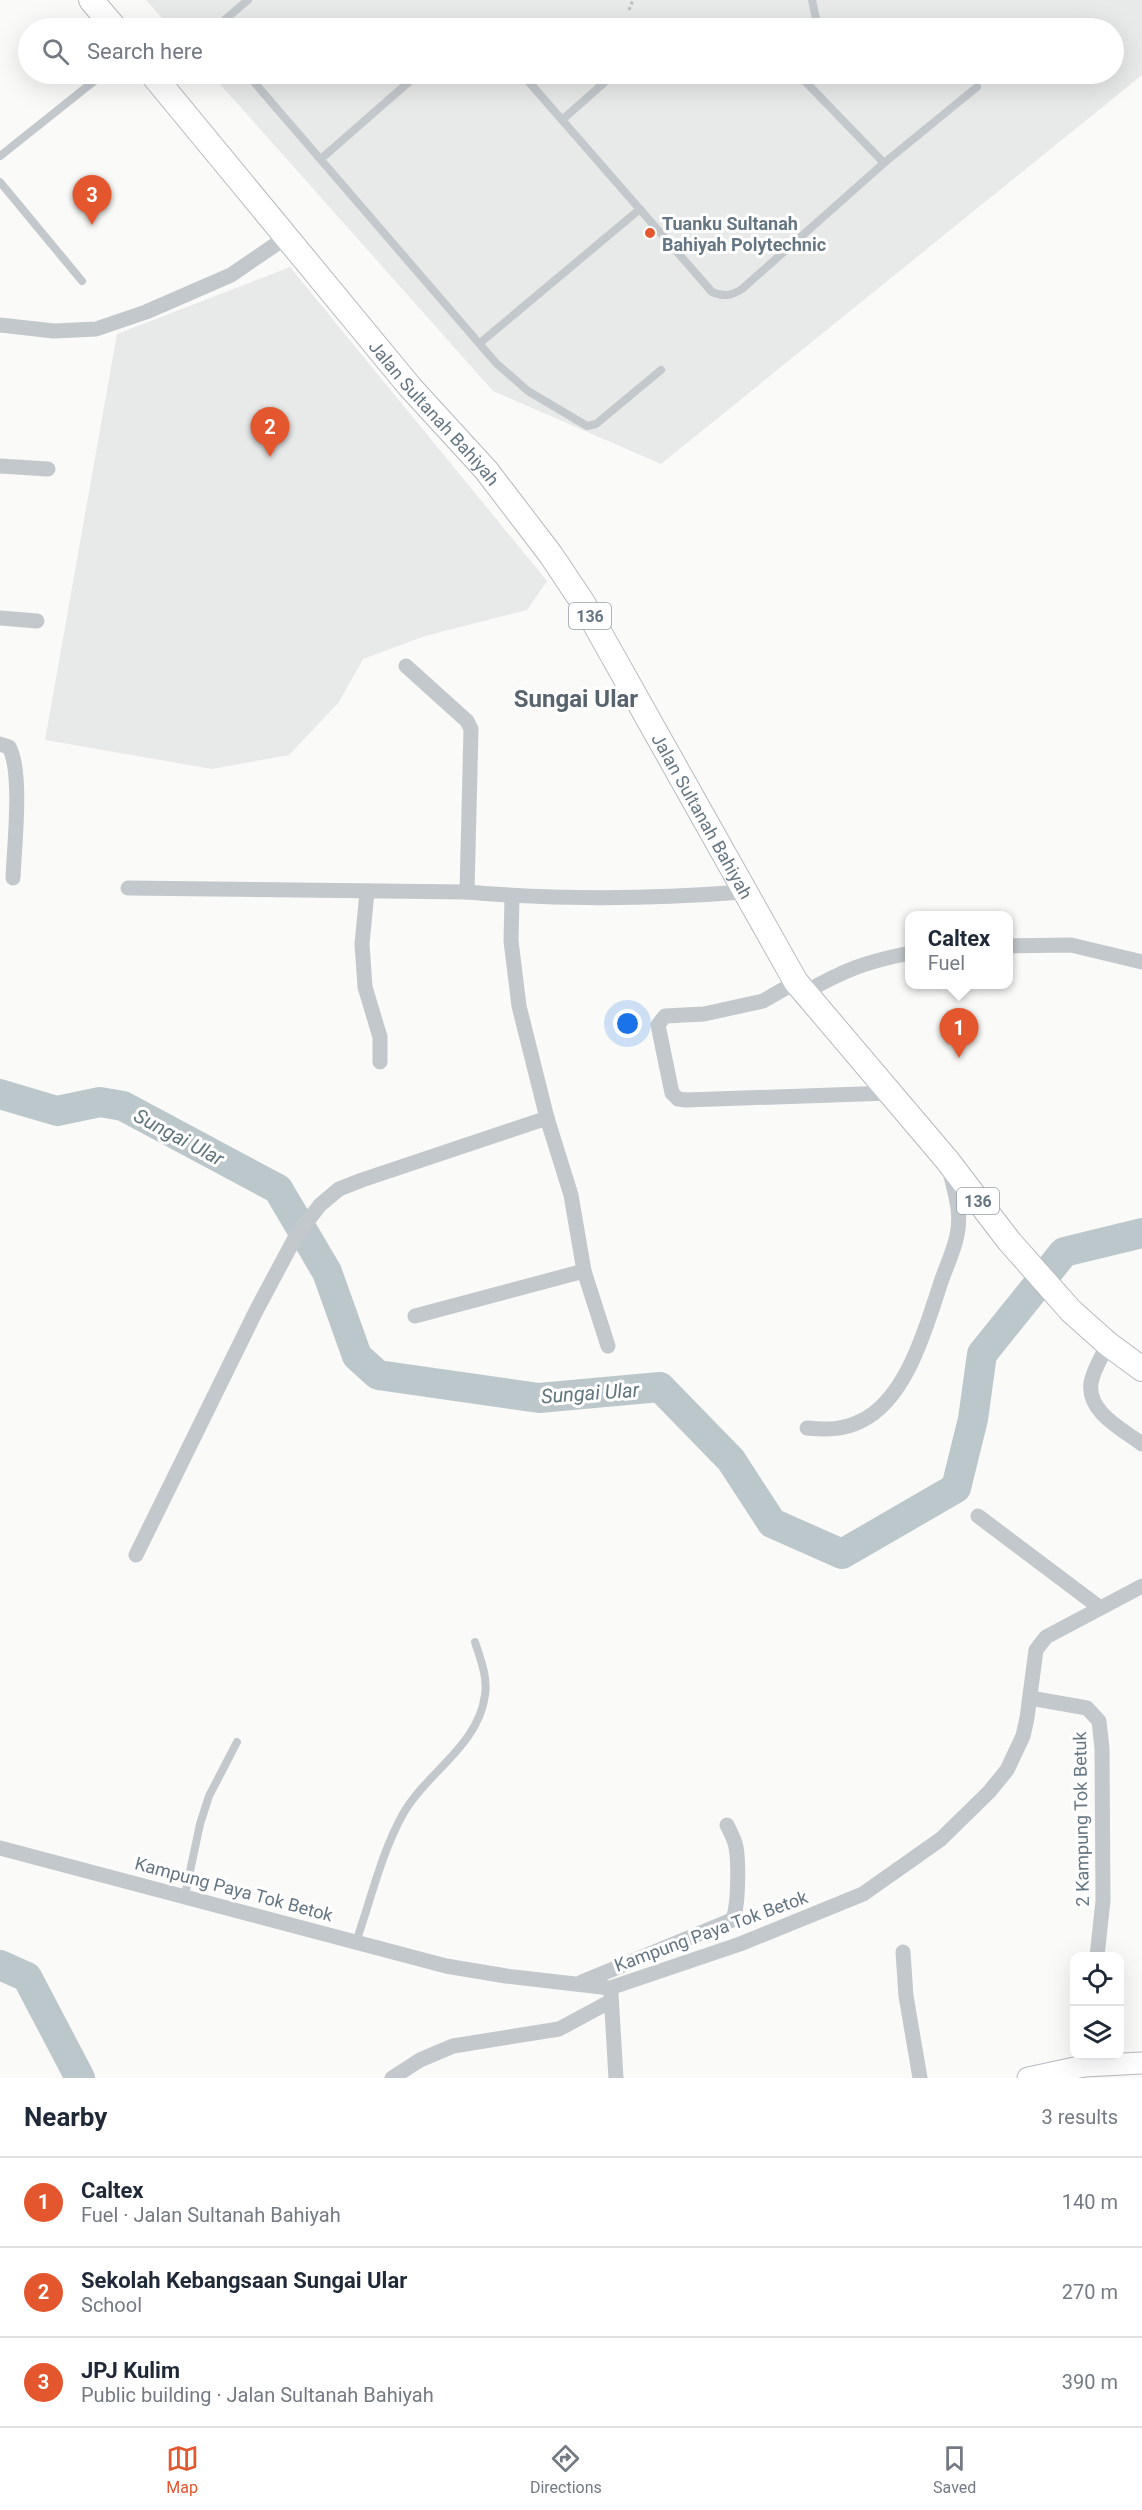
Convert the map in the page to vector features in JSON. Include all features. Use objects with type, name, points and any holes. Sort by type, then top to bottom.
[{"type":"main road","points":[[91,0],[106,18]]},
{"type":"main road","name":"Jalan Sultanah Bahiyah","points":[[160,84],[288,236],[410,387],[486,470],[551,555],[583,603],[743,892],[800,988],[947,1160],[1009,1241],[1071,1311],[1108,1344],[1142,1369]]},
{"type":"main road","points":[[1028,2078],[1085,2061],[1142,2062]]},
{"type":"street","points":[[0,325],[54,331],[96,329],[146,312],[231,275],[288,236]]},
{"type":"street","points":[[0,466],[48,469]]},
{"type":"street","points":[[0,618],[37,621]]},
{"type":"street","points":[[406,666],[467,721],[471,729],[467,892]]},
{"type":"street","points":[[2,744],[12,752],[15,772],[8,819],[13,878]]},
{"type":"street","points":[[128,888],[467,892],[512,896],[699,896],[743,892]]},
{"type":"street","points":[[367,892],[362,944],[364,987],[380,1037],[380,1062]]},
{"type":"street","points":[[512,896],[511,941],[519,1006],[547,1118],[572,1195],[584,1272],[608,1346]]},
{"type":"street","points":[[1013,946],[1071,945],[1142,962]]},
{"type":"street","points":[[890,1092],[678,1099],[672,1092],[658,1025],[665,1016],[704,1014],[763,1001],[864,963],[905,953]]},
{"type":"street","points":[[136,1555],[255,1311],[296,1236],[320,1205],[339,1190],[362,1180],[547,1118]]},
{"type":"street","points":[[807,1428],[831,1430],[862,1421],[892,1394],[914,1357],[927,1329],[957,1235],[958,1202],[947,1160]]},
{"type":"street","points":[[415,1316],[584,1272]]},
{"type":"street","points":[[1108,1344],[1091,1381],[1091,1396],[1096,1408],[1142,1444]]},
{"type":"street","points":[[978,1516],[1099,1607]]},
{"type":"street","name":"Kampung Paya Tok Betok","points":[[0,1848],[446,1965],[506,1976],[579,1983],[611,1994],[863,1894],[940,1839],[989,1792],[1007,1770],[1023,1736],[1036,1650],[1041,1643],[1099,1607],[1142,1586]]},
{"type":"street","name":"2 Kampung Tok Betuk","points":[[1030,1698],[1087,1708],[1099,1721],[1102,1748],[1103,1901],[1097,1952]]},
{"type":"street","points":[[579,1983],[732,1920],[735,1911],[737,1858],[735,1842],[727,1825]]},
{"type":"street","points":[[903,1952],[906,1996],[920,2078]]},
{"type":"street","points":[[392,2078],[420,2060],[453,2046],[560,2029],[611,1994]]},
{"type":"street","points":[[611,1994],[616,2078]]},
{"type":"lane","points":[[227,18],[248,0]]},
{"type":"lane","points":[[812,0],[816,18]]},
{"type":"lane","points":[[0,156],[90,84]]},
{"type":"lane","points":[[172,84],[180,107]]},
{"type":"lane","points":[[256,84],[480,343],[528,391],[587,426],[596,424],[661,370]]},
{"type":"lane","points":[[322,158],[407,84]]},
{"type":"lane","points":[[531,84],[712,292],[732,295],[884,163],[977,87]]},
{"type":"lane","points":[[562,120],[603,84]]},
{"type":"lane","points":[[810,84],[884,163]]},
{"type":"lane","points":[[0,182],[82,281]]},
{"type":"lane","points":[[480,343],[640,209]]},
{"type":"lane","points":[[356,1942],[403,1814],[458,1749],[477,1720],[485,1695],[484,1671],[475,1641]]},
{"type":"lane","points":[[185,1895],[200,1824],[210,1796],[237,1743]]},
{"type":"path","points":[[629,10],[633,0]]},
{"type":"shaded area","name":"Tuanku Sultanah Bahiyah Polytechnic","points":[[146,0],[1142,0],[1142,75],[661,464],[493,391],[220,84],[1124,84],[1124,18],[162,18]]},
{"type":"shaded area","points":[[290,267],[547,581],[527,610],[425,636],[363,659],[339,702],[289,755],[212,769],[45,740],[117,334]]},
{"type":"waterway","name":"Sungai Ular","points":[[0,1094],[57,1111],[100,1102],[123,1106],[278,1189],[327,1272],[357,1356],[378,1375],[539,1398],[660,1387],[731,1460],[772,1523],[842,1554],[956,1488],[973,1419],[982,1354],[1064,1252],[1142,1233]]},
{"type":"waterway","points":[[0,1965],[27,1977],[80,2078]]},
{"type":"place","name":"JPJ Kulim","points":[[92,225]]},
{"type":"place","name":"Tuanku Sultanah Bahiyah Polytechnic","points":[[650,233]]},
{"type":"place","name":"Sekolah Kebangsaan Sungai Ular","points":[[270,457]]},
{"type":"place","name":"Caltex","points":[[959,1058]]},
{"type":"district","name":"Sungai Ular","points":[[576,699]]}]
